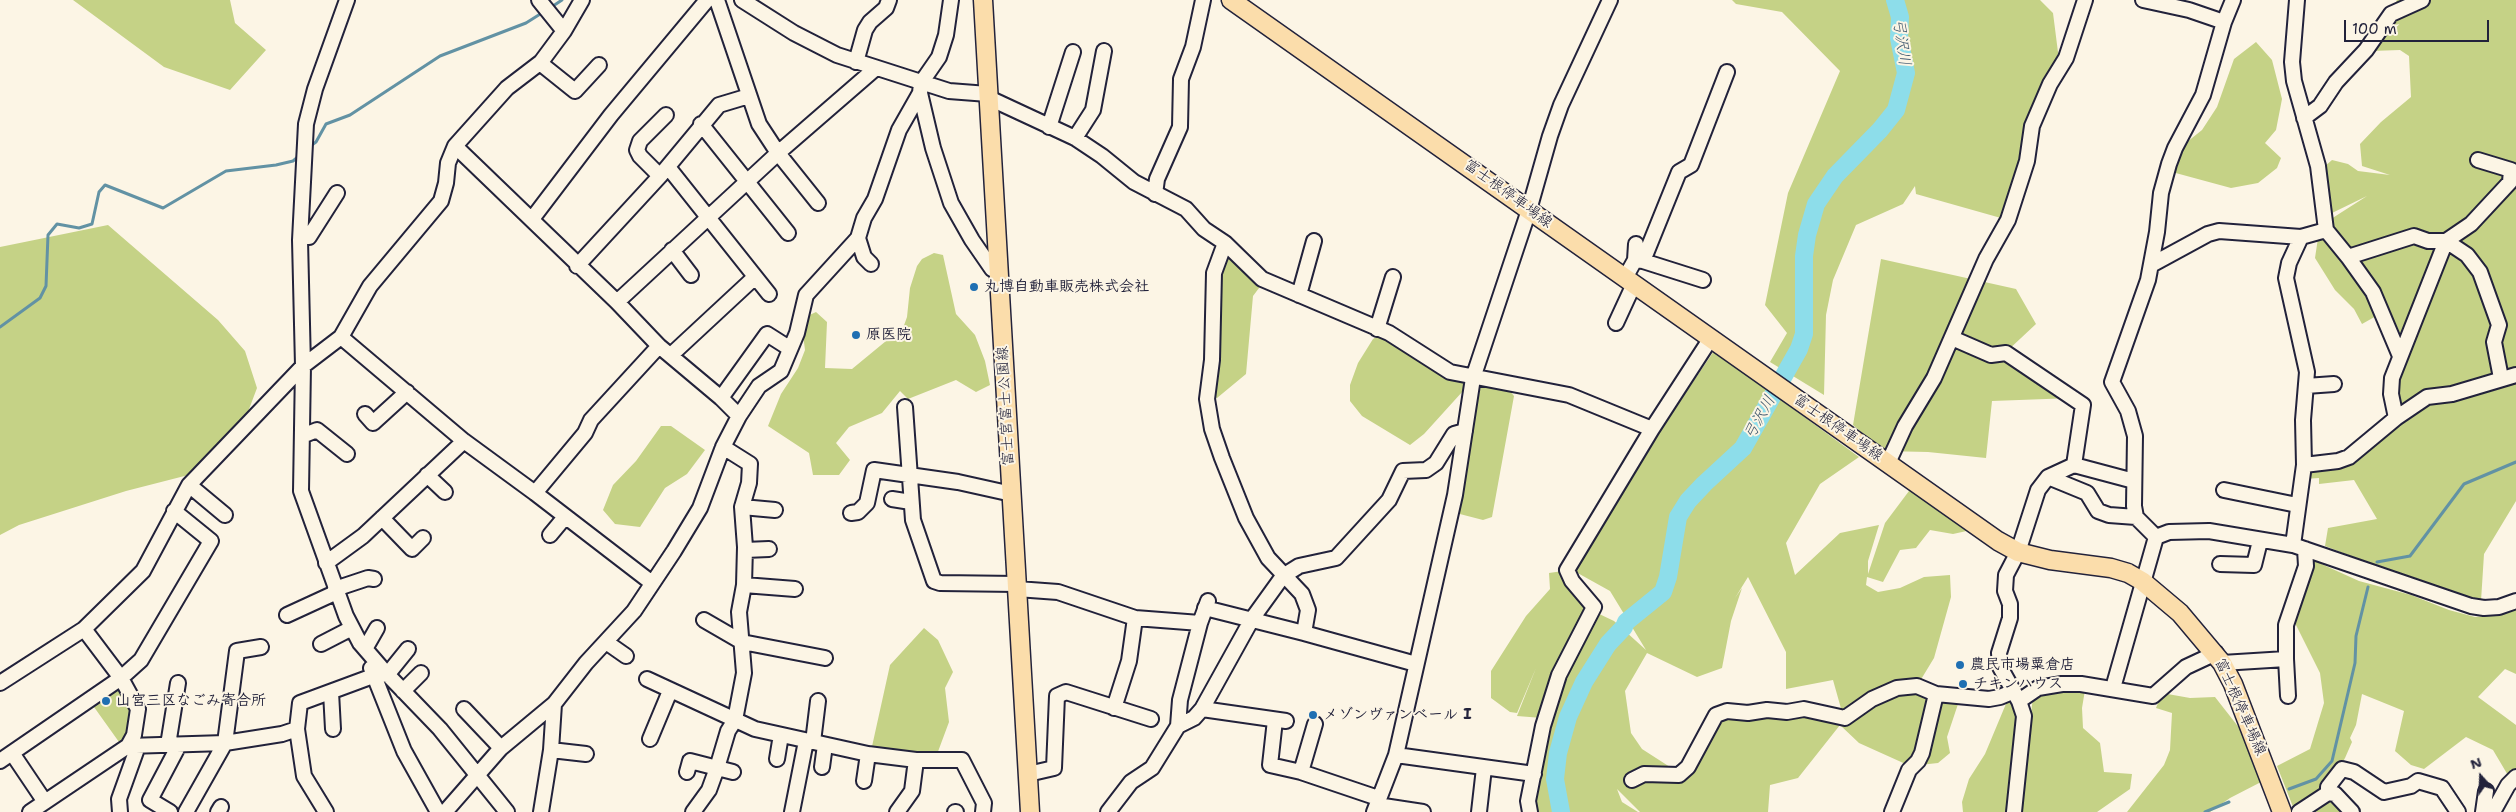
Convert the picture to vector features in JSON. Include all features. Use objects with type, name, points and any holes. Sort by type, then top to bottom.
[{"type":"main road","name":"富士宮富士公園線","points":[[983,0],[1030,812]]},
{"type":"main road","name":"富士根停車場線","points":[[1231,0],[1998,541],[2018,552],[2050,560],[2111,568],[2128,573],[2142,581],[2180,613],[2219,658],[2233,684],[2282,812]]},
{"type":"street","points":[[347,0],[315,89],[306,124],[301,237],[303,366],[301,491],[336,590],[362,646],[404,751],[438,812]]},
{"type":"street","points":[[0,683],[84,629],[143,571],[189,485],[303,366],[341,337],[370,286],[440,201],[446,183],[448,164],[455,146],[507,88],[540,63],[564,31],[582,0]]},
{"type":"street","points":[[532,219],[611,115],[706,0]]},
{"type":"street","points":[[717,0],[759,124],[778,153],[818,203]]},
{"type":"street","points":[[742,0],[794,33],[837,55],[876,68],[921,88],[988,96],[1075,138],[1102,156],[1134,182],[1186,209],[1204,229],[1225,243],[1262,279],[1389,333],[1450,372],[1473,378],[1569,395],[1652,429]]},
{"type":"street","points":[[856,62],[864,30],[886,8],[889,0]]},
{"type":"street","points":[[445,812],[501,748],[554,704],[586,663],[634,611],[700,508],[723,447],[739,416],[759,386],[781,371],[789,348],[797,333],[806,296],[858,238],[864,218],[875,200],[900,130],[921,88],[939,58],[946,35],[951,0]]},
{"type":"street","points":[[1155,194],[1157,179],[1180,127],[1181,79],[1193,47],[1204,0]]},
{"type":"street","points":[[1376,805],[1396,755],[1455,495],[1473,378],[1529,210],[1556,120],[1610,0]]},
{"type":"street","points":[[1888,463],[1905,426],[1934,378],[1986,259],[2008,220],[2027,162],[2032,126],[2050,84],[2066,58],[2085,0]]},
{"type":"street","points":[[2143,0],[2189,10],[2224,22]]},
{"type":"street","points":[[2136,517],[2134,481],[2135,436],[2128,411],[2112,382],[2148,280],[2160,194],[2169,164],[2175,148],[2203,95],[2224,22],[2233,0]]},
{"type":"street","points":[[2297,0],[2292,62],[2294,81],[2318,166],[2326,230],[2374,292],[2400,356]]},
{"type":"street","points":[[2304,118],[2320,106],[2336,82],[2366,50],[2391,14],[2422,0]]},
{"type":"street","points":[[545,7],[564,31]]},
{"type":"street","points":[[1075,138],[1093,110],[1104,51]]},
{"type":"street","points":[[1049,127],[1073,52]]},
{"type":"street","points":[[540,63],[575,91],[599,65]]},
{"type":"street","points":[[617,302],[708,216],[876,68]]},
{"type":"street","points":[[1616,323],[1630,281],[1679,172],[1691,165],[1727,72]]},
{"type":"street","points":[[921,88],[933,148],[951,203],[977,248],[992,269],[998,272]]},
{"type":"street","points":[[577,266],[664,171],[701,124],[719,105],[749,96]]},
{"type":"street","points":[[666,115],[640,141],[637,150],[640,156],[664,171],[708,216],[769,294]]},
{"type":"street","points":[[701,124],[788,233]]},
{"type":"street","points":[[455,146],[665,350],[739,416]]},
{"type":"street","points":[[2396,418],[2391,394],[2392,378],[2446,241],[2471,224],[2510,182],[2511,170],[2478,160]]},
{"type":"street","points":[[301,237],[309,237],[337,193]]},
{"type":"street","points":[[2151,265],[2208,234],[2219,231],[2300,238],[2326,230]]},
{"type":"street","points":[[2348,257],[2414,236],[2428,241],[2446,241],[2467,255],[2480,272],[2500,325],[2494,342],[2501,378]]},
{"type":"street","points":[[858,238],[864,257],[871,264]]},
{"type":"street","points":[[2288,696],[2286,624],[2306,566],[2299,547],[2297,505],[2304,464],[2308,372],[2286,278],[2289,263],[2300,238]]},
{"type":"street","points":[[1299,295],[1314,242]]},
{"type":"street","points":[[1225,243],[1214,273],[1212,360],[1207,399],[1212,429],[1246,518],[1268,558],[1302,594],[1308,610],[1304,632]]},
{"type":"street","points":[[1636,244],[1639,261]]},
{"type":"street","points":[[672,250],[691,275]]},
{"type":"street","points":[[1639,261],[1704,280]]},
{"type":"street","points":[[535,494],[585,433],[591,420],[665,350],[755,277]]},
{"type":"street","points":[[1377,329],[1393,277]]},
{"type":"street","points":[[721,398],[767,334],[789,348]]},
{"type":"street","points":[[341,337],[464,441],[652,583]]},
{"type":"street","points":[[1530,812],[1528,801],[1544,726],[1559,674],[1594,607],[1572,581],[1567,570],[1652,429],[1711,338]]},
{"type":"street","points":[[1952,338],[1991,355],[2006,353],[2083,405],[2074,465]]},
{"type":"street","points":[[2304,464],[2338,461],[2348,457],[2396,418],[2427,398],[2452,394],[2516,375]]},
{"type":"street","points":[[2306,386],[2334,384]]},
{"type":"street","points":[[365,414],[372,422],[407,392]]},
{"type":"street","points":[[905,407],[913,520],[934,581],[940,583],[1017,586],[1058,592],[1134,618],[1200,623]]},
{"type":"street","points":[[302,436],[317,430],[347,454]]},
{"type":"street","points":[[1178,726],[1194,718],[1202,709],[1252,619],[1283,576],[1299,566],[1336,558],[1370,518],[1389,500],[1403,471],[1426,470],[1436,463],[1454,434],[1465,431]]},
{"type":"street","points":[[326,563],[363,536],[464,441]]},
{"type":"street","points":[[693,812],[709,790],[728,731],[734,720],[744,673],[739,612],[744,586],[745,550],[742,507],[749,482],[750,464],[723,447]]},
{"type":"street","points":[[2014,812],[2024,716],[2016,696],[2000,667],[1999,653],[2010,618],[2010,604],[2005,591],[2006,575],[2018,552],[2038,490],[2048,477],[2074,465],[2134,481]]},
{"type":"street","points":[[851,513],[858,512],[868,503],[874,470],[970,484],[1012,494]]},
{"type":"street","points":[[427,475],[445,492]]},
{"type":"street","points":[[2048,477],[2087,493],[2098,511],[2109,515],[2136,517],[2156,537]]},
{"type":"street","points":[[189,485],[225,515]]},
{"type":"street","points":[[2224,490],[2297,505]]},
{"type":"street","points":[[892,499],[911,502]]},
{"type":"street","points":[[742,507],[775,510]]},
{"type":"street","points":[[45,802],[6,757],[121,678],[141,660],[211,541],[174,511]]},
{"type":"street","points":[[550,535],[566,517]]},
{"type":"street","points":[[382,518],[412,549],[423,538]]},
{"type":"street","points":[[2156,537],[2169,532],[2209,531],[2299,547],[2471,606],[2484,608],[2498,607],[2516,601]]},
{"type":"street","points":[[2113,688],[2156,537]]},
{"type":"street","points":[[2220,564],[2254,565],[2260,541]]},
{"type":"street","points":[[745,550],[769,549]]},
{"type":"street","points":[[287,615],[336,590],[368,578],[374,579]]},
{"type":"street","points":[[744,586],[795,589]]},
{"type":"street","points":[[1113,811],[1131,782],[1152,768],[1178,726],[1180,700],[1200,623],[1207,604],[1252,619],[1416,664]]},
{"type":"street","points":[[1114,708],[1129,661],[1134,618]]},
{"type":"street","points":[[704,620],[742,642],[825,658]]},
{"type":"street","points":[[320,644],[352,628]]},
{"type":"street","points":[[362,646],[377,628]]},
{"type":"street","points":[[84,629],[121,678],[138,709],[133,746],[119,799],[120,812]]},
{"type":"street","points":[[606,642],[626,656]]},
{"type":"street","points":[[362,646],[387,675],[440,729],[507,812]]},
{"type":"street","points":[[186,812],[225,743],[237,651],[261,647]]},
{"type":"street","points":[[387,675],[408,649]]},
{"type":"street","points":[[1632,780],[1644,774],[1678,775],[1688,767],[1716,715],[1727,711],[1748,713],[1767,710],[1787,712],[1804,709],[1845,718],[1872,699],[1897,688],[1916,686],[1936,694],[1989,699],[2016,696],[2038,688],[2062,684],[2113,688],[2153,696],[2186,667],[2219,658],[2286,660]]},
{"type":"street","points":[[403,691],[421,673]]},
{"type":"street","points":[[326,812],[304,776],[297,728],[300,703],[373,676]]},
{"type":"street","points":[[647,679],[755,729],[868,754],[916,760],[962,760],[984,803],[983,812]]},
{"type":"street","points":[[170,812],[150,800],[173,745],[178,683]]},
{"type":"street","points":[[650,739],[670,691]]},
{"type":"street","points":[[331,692],[333,728]]},
{"type":"street","points":[[1028,774],[1054,768],[1057,696],[1066,692],[1151,719]]},
{"type":"street","points":[[1892,812],[1909,770],[1918,761],[1922,753],[1936,694]]},
{"type":"street","points":[[792,812],[815,743],[818,701]]},
{"type":"street","points":[[541,812],[551,750],[554,704]]},
{"type":"street","points":[[464,709],[501,748]]},
{"type":"street","points":[[1202,709],[1281,720],[1270,765],[1301,772],[1376,805],[1423,812]]},
{"type":"street","points":[[1301,772],[1315,724]]},
{"type":"street","points":[[30,812],[133,746],[225,743],[282,734],[297,728]]},
{"type":"street","points":[[777,759],[781,735]]},
{"type":"street","points":[[815,743],[822,767]]},
{"type":"street","points":[[551,750],[586,754]]},
{"type":"street","points":[[864,781],[868,754]]},
{"type":"street","points":[[1396,755],[1534,774]]},
{"type":"street","points":[[897,812],[912,791],[916,760]]},
{"type":"street","points":[[687,772],[690,761],[733,772]]},
{"type":"street","points":[[1479,812],[1484,768]]},
{"type":"street","points":[[2328,793],[2328,787],[2342,769],[2354,772],[2384,792],[2411,786],[2418,781],[2442,788],[2458,812]]},
{"type":"street","points":[[2493,812],[2508,785],[2516,777]]},
{"type":"street","points":[[2483,812],[2486,792]]},
{"type":"street","points":[[2299,812],[2328,793],[2334,794],[2352,812]]},
{"type":"green space","points":[[73,0],[230,0],[235,23],[266,50],[230,90],[164,67]]},
{"type":"green space","points":[[1732,0],[2040,0],[2053,13],[2060,68],[2032,126],[2008,220],[1916,194],[1915,186],[1903,204],[1856,225],[1833,280],[1826,315],[1824,395],[1770,362],[1787,333],[1765,305],[1788,193],[1840,71],[1782,12],[1736,4]]},
{"type":"green space","points":[[2397,0],[2516,0],[2516,501],[2484,554],[2481,601],[2451,595],[2325,546],[2328,528],[2377,519],[2354,480],[2319,484],[2319,478],[2304,479],[2304,465],[2337,461],[2401,411],[2396,390],[2398,373],[2408,350],[2380,291],[2337,236],[2331,219],[2367,196],[2332,213],[2324,167],[2332,160],[2348,164],[2358,171],[2390,175],[2362,166],[2360,144],[2381,122],[2411,97],[2409,56],[2400,50],[2371,51]]},
{"type":"green space","points":[[2256,42],[2272,60],[2282,99],[2276,130],[2265,143],[2281,158],[2277,168],[2258,183],[2231,188],[2172,172],[2182,146],[2202,130],[2217,107],[2234,59]]},
{"type":"green space","points":[[108,225],[218,320],[245,351],[257,388],[234,449],[204,471],[126,491],[19,525],[0,535],[0,247]]},
{"type":"green space","points":[[2318,238],[2326,239],[2364,284],[2378,315],[2362,324],[2354,309],[2335,290],[2315,258]]},
{"type":"green space","points":[[1227,251],[1262,284],[1253,296],[1246,374],[1217,398],[1210,396],[1219,271]]},
{"type":"green space","points":[[934,253],[943,255],[956,314],[975,335],[985,361],[990,385],[976,392],[956,380],[908,399],[900,391],[882,413],[849,427],[836,443],[850,460],[839,475],[813,475],[809,453],[768,426],[781,394],[798,368],[805,350],[801,319],[816,312],[827,322],[825,368],[852,369],[886,341],[902,331],[907,317],[910,288],[917,266],[922,259]]},
{"type":"green space","points":[[1881,259],[2016,289],[2036,324],[2006,352],[2073,398],[1992,401],[1986,458],[1928,452],[1883,451],[1853,425]]},
{"type":"green space","points":[[1382,334],[1470,379],[1463,391],[1424,434],[1410,445],[1362,416],[1350,401],[1350,385],[1358,363],[1373,339]]},
{"type":"green space","points":[[1714,351],[1859,457],[1820,484],[1786,543],[1795,575],[1840,533],[1879,525],[1868,561],[1868,574],[1885,523],[1912,487],[1971,530],[1953,534],[1930,530],[1916,548],[1900,550],[1883,582],[1867,577],[1866,585],[1878,592],[1900,588],[1924,577],[1950,575],[1951,597],[1934,658],[1917,686],[1960,698],[1947,737],[1950,753],[1938,763],[1910,766],[1859,743],[1840,725],[1798,778],[1770,785],[1768,812],[1640,812],[1617,789],[1622,802],[1638,812],[1538,812],[1535,797],[1552,714],[1570,664],[1595,612],[1614,621],[1646,650],[1610,591],[1574,571],[1633,470]],"holes":[[[1748,577],[1786,652],[1786,689],[1833,680],[1842,712],[1716,715],[1684,776],[1642,749],[1631,733],[1625,691],[1647,653],[1697,677],[1722,668],[1731,621],[1742,588],[1735,598]]]},
{"type":"green space","points":[[1481,385],[1510,391],[1514,396],[1492,517],[1483,520],[1456,513]]},
{"type":"green space","points":[[661,426],[671,426],[705,450],[687,474],[665,488],[640,527],[615,524],[603,510],[613,485],[636,461]]},
{"type":"green space","points":[[2306,557],[2359,581],[2411,595],[2449,610],[2475,617],[2503,614],[2516,608],[2516,674],[2505,669],[2478,697],[2516,725],[2516,772],[2509,777],[2493,750],[2466,737],[2424,769],[2411,765],[2395,751],[2404,711],[2362,694],[2356,725],[2350,738],[2352,742],[2345,758],[2313,812],[2295,812],[2277,766],[2310,749],[2324,703],[2320,673],[2291,615]]},
{"type":"green space","points":[[1563,571],[1591,607],[1542,718],[1517,716],[1536,668],[1517,713],[1510,712],[1491,698],[1491,671],[1526,616],[1550,589],[1549,573]]},
{"type":"green space","points":[[924,628],[938,640],[953,672],[945,688],[949,722],[936,757],[871,751],[890,665]]},
{"type":"green space","points":[[121,678],[138,709],[124,749],[89,700]]},
{"type":"green space","points":[[2053,690],[2085,690],[2082,708],[2083,728],[2100,743],[2104,772],[2132,774],[2130,789],[2097,812],[2019,812],[2033,697]]},
{"type":"green space","points":[[2162,693],[2190,698],[2215,697],[2244,734],[2263,781],[2230,798],[2210,812],[2127,812],[2164,765],[2170,750],[2172,713],[2156,708]]},
{"type":"green space","points":[[2008,699],[2019,709],[2009,812],[1963,812],[1962,802],[1969,779],[1985,754]]},
{"type":"green space","points":[[2322,801],[2334,801],[2349,812],[2316,812]]},
{"type":"waterway","points":[[550,8],[562,0]]},
{"type":"waterway","name":"弓沢川","points":[[1561,812],[1555,779],[1558,753],[1568,717],[1584,682],[1608,644],[1624,627],[1626,622],[1663,592],[1668,577],[1678,517],[1688,501],[1704,484],[1743,448],[1799,349],[1804,334],[1804,256],[1807,235],[1816,204],[1835,176],[1880,130],[1896,110],[1906,73],[1899,38],[1900,17],[1895,0]]},
{"type":"waterway","points":[[309,147],[316,142],[326,124],[350,115],[440,56],[526,23],[545,11]]},
{"type":"waterway","points":[[0,327],[40,298],[46,286],[48,235],[57,224],[79,228],[92,224],[99,192],[105,185],[163,208],[226,171],[276,165],[293,161],[299,156]]},
{"type":"waterway","points":[[2377,562],[2410,556],[2464,484],[2516,462]]},
{"type":"waterway","points":[[2289,789],[2316,779],[2332,761],[2355,663],[2356,636],[2368,587]]},
{"type":"waterway","points":[[2205,812],[2229,802]]},
{"type":"place","name":"丸博自動車販売株式会社","points":[[974,287]]},
{"type":"place","name":"原医院","points":[[856,335]]},
{"type":"place","name":"農民市場粟倉店","points":[[1960,665]]},
{"type":"place","name":"チキンハウス","points":[[1963,684]]},
{"type":"place","name":"山宮三区なごみ寄合所","points":[[106,701]]},
{"type":"place","name":"メゾンヴァンベール I","points":[[1313,715]]}]
